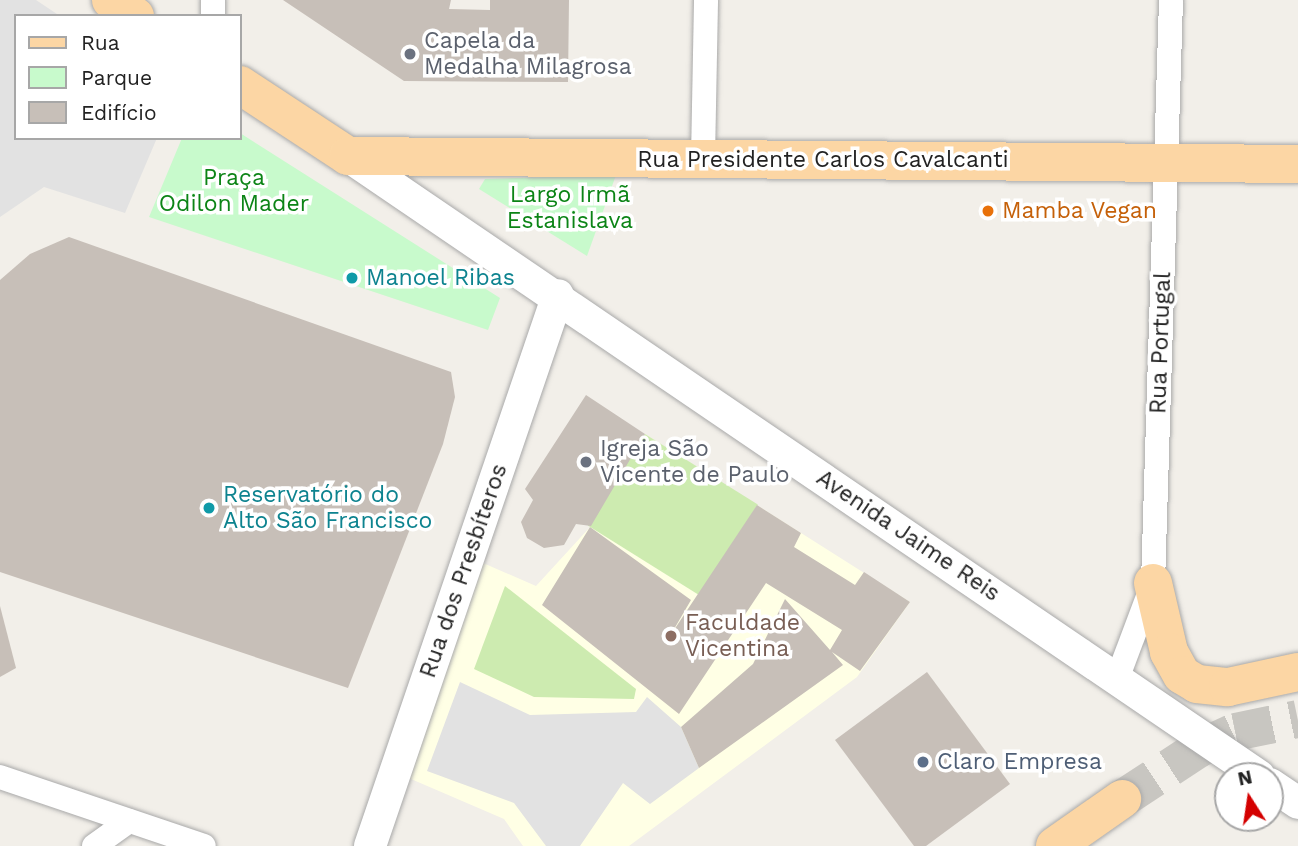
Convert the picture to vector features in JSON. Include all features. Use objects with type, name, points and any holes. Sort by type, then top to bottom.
[{"type":"main road","points":[[111,0],[132,14]]},
{"type":"main road","points":[[242,86],[348,156]]},
{"type":"main road","name":"Rua Presidente Carlos Cavalcanti","points":[[348,156],[1298,164]]},
{"type":"main road","points":[[1153,583],[1169,652],[1182,675],[1197,684],[1228,687],[1298,673]]},
{"type":"main road","points":[[1055,846],[1122,799]]},
{"type":"street","points":[[703,159],[706,0]]},
{"type":"street","name":"Rua Portugal","points":[[1117,679],[1153,583],[1171,0]]},
{"type":"street","name":"Avenida Jaime Reis","points":[[348,156],[558,295],[1238,762]]},
{"type":"street","name":"Rua dos Presbíteros","points":[[370,846],[558,295]]},
{"type":"street","points":[[0,778],[204,846]]},
{"type":"street","points":[[94,846],[129,821]]},
{"type":"shaded area","points":[[0,0],[36,0],[57,14],[14,14],[14,140],[156,140],[125,213],[44,187],[0,217]]},
{"type":"shaded area","name":"Faculdade Vicentina","points":[[645,434],[910,602],[857,677],[629,846],[523,846],[504,819],[404,776],[483,563],[536,586],[591,526]]},
{"type":"shaded area","points":[[460,682],[530,715],[636,712],[647,697],[681,727],[699,768],[650,804],[623,783],[580,846],[546,846],[514,803],[427,771]]},
{"type":"green space","name":"Praça Odilon Mader","points":[[242,134],[500,298],[488,330],[149,217],[181,140],[242,140]]},
{"type":"green space","name":"Largo Irmã Estanislava","points":[[616,175],[587,256],[479,189],[485,179]]},
{"type":"green space","points":[[645,434],[758,504],[701,596],[588,526]]},
{"type":"green space","points":[[505,586],[636,689],[634,699],[534,697],[474,669]]},
{"type":"building","points":[[283,0],[451,0],[449,9],[490,10],[490,0],[569,0],[568,82],[404,81]]},
{"type":"building","name":"Reservatório do Alto São Francisco","points":[[69,237],[451,372],[455,397],[443,444],[348,688],[0,572],[0,280],[30,254]]},
{"type":"building","name":"Igreja São Vicente de Paulo","points":[[586,395],[645,434],[591,526],[576,524],[564,545],[544,548],[527,538],[521,522],[533,500],[525,489]]},
{"type":"building","points":[[757,505],[801,533],[794,547],[855,585],[864,572],[910,602],[860,671],[832,652],[843,665],[699,768],[681,727],[753,664],[785,599],[830,650],[842,630],[766,583],[679,714],[542,605],[590,527],[691,600],[670,636]]},
{"type":"building","points":[[0,606],[16,668],[0,677]]},
{"type":"building","name":"Claro Empresa","points":[[927,672],[1010,784],[926,846],[914,846],[835,740]]},
{"type":"tunnel","points":[[1122,799],[1198,749],[1235,732],[1298,719]]},
{"type":"place","name":"Capela da Medalha Milagrosa","points":[[410,54]]},
{"type":"place","name":"Mamba Vegan","points":[[988,211]]},
{"type":"place","name":"Manoel Ribas","points":[[352,278]]},
{"type":"place","name":"Igreja São Vicente de Paulo","points":[[586,462]]},
{"type":"place","name":"Reservatório do Alto São Francisco","points":[[209,508]]},
{"type":"place","name":"Faculdade Vicentina","points":[[671,636]]},
{"type":"place","name":"Claro Empresa","points":[[923,762]]}]
